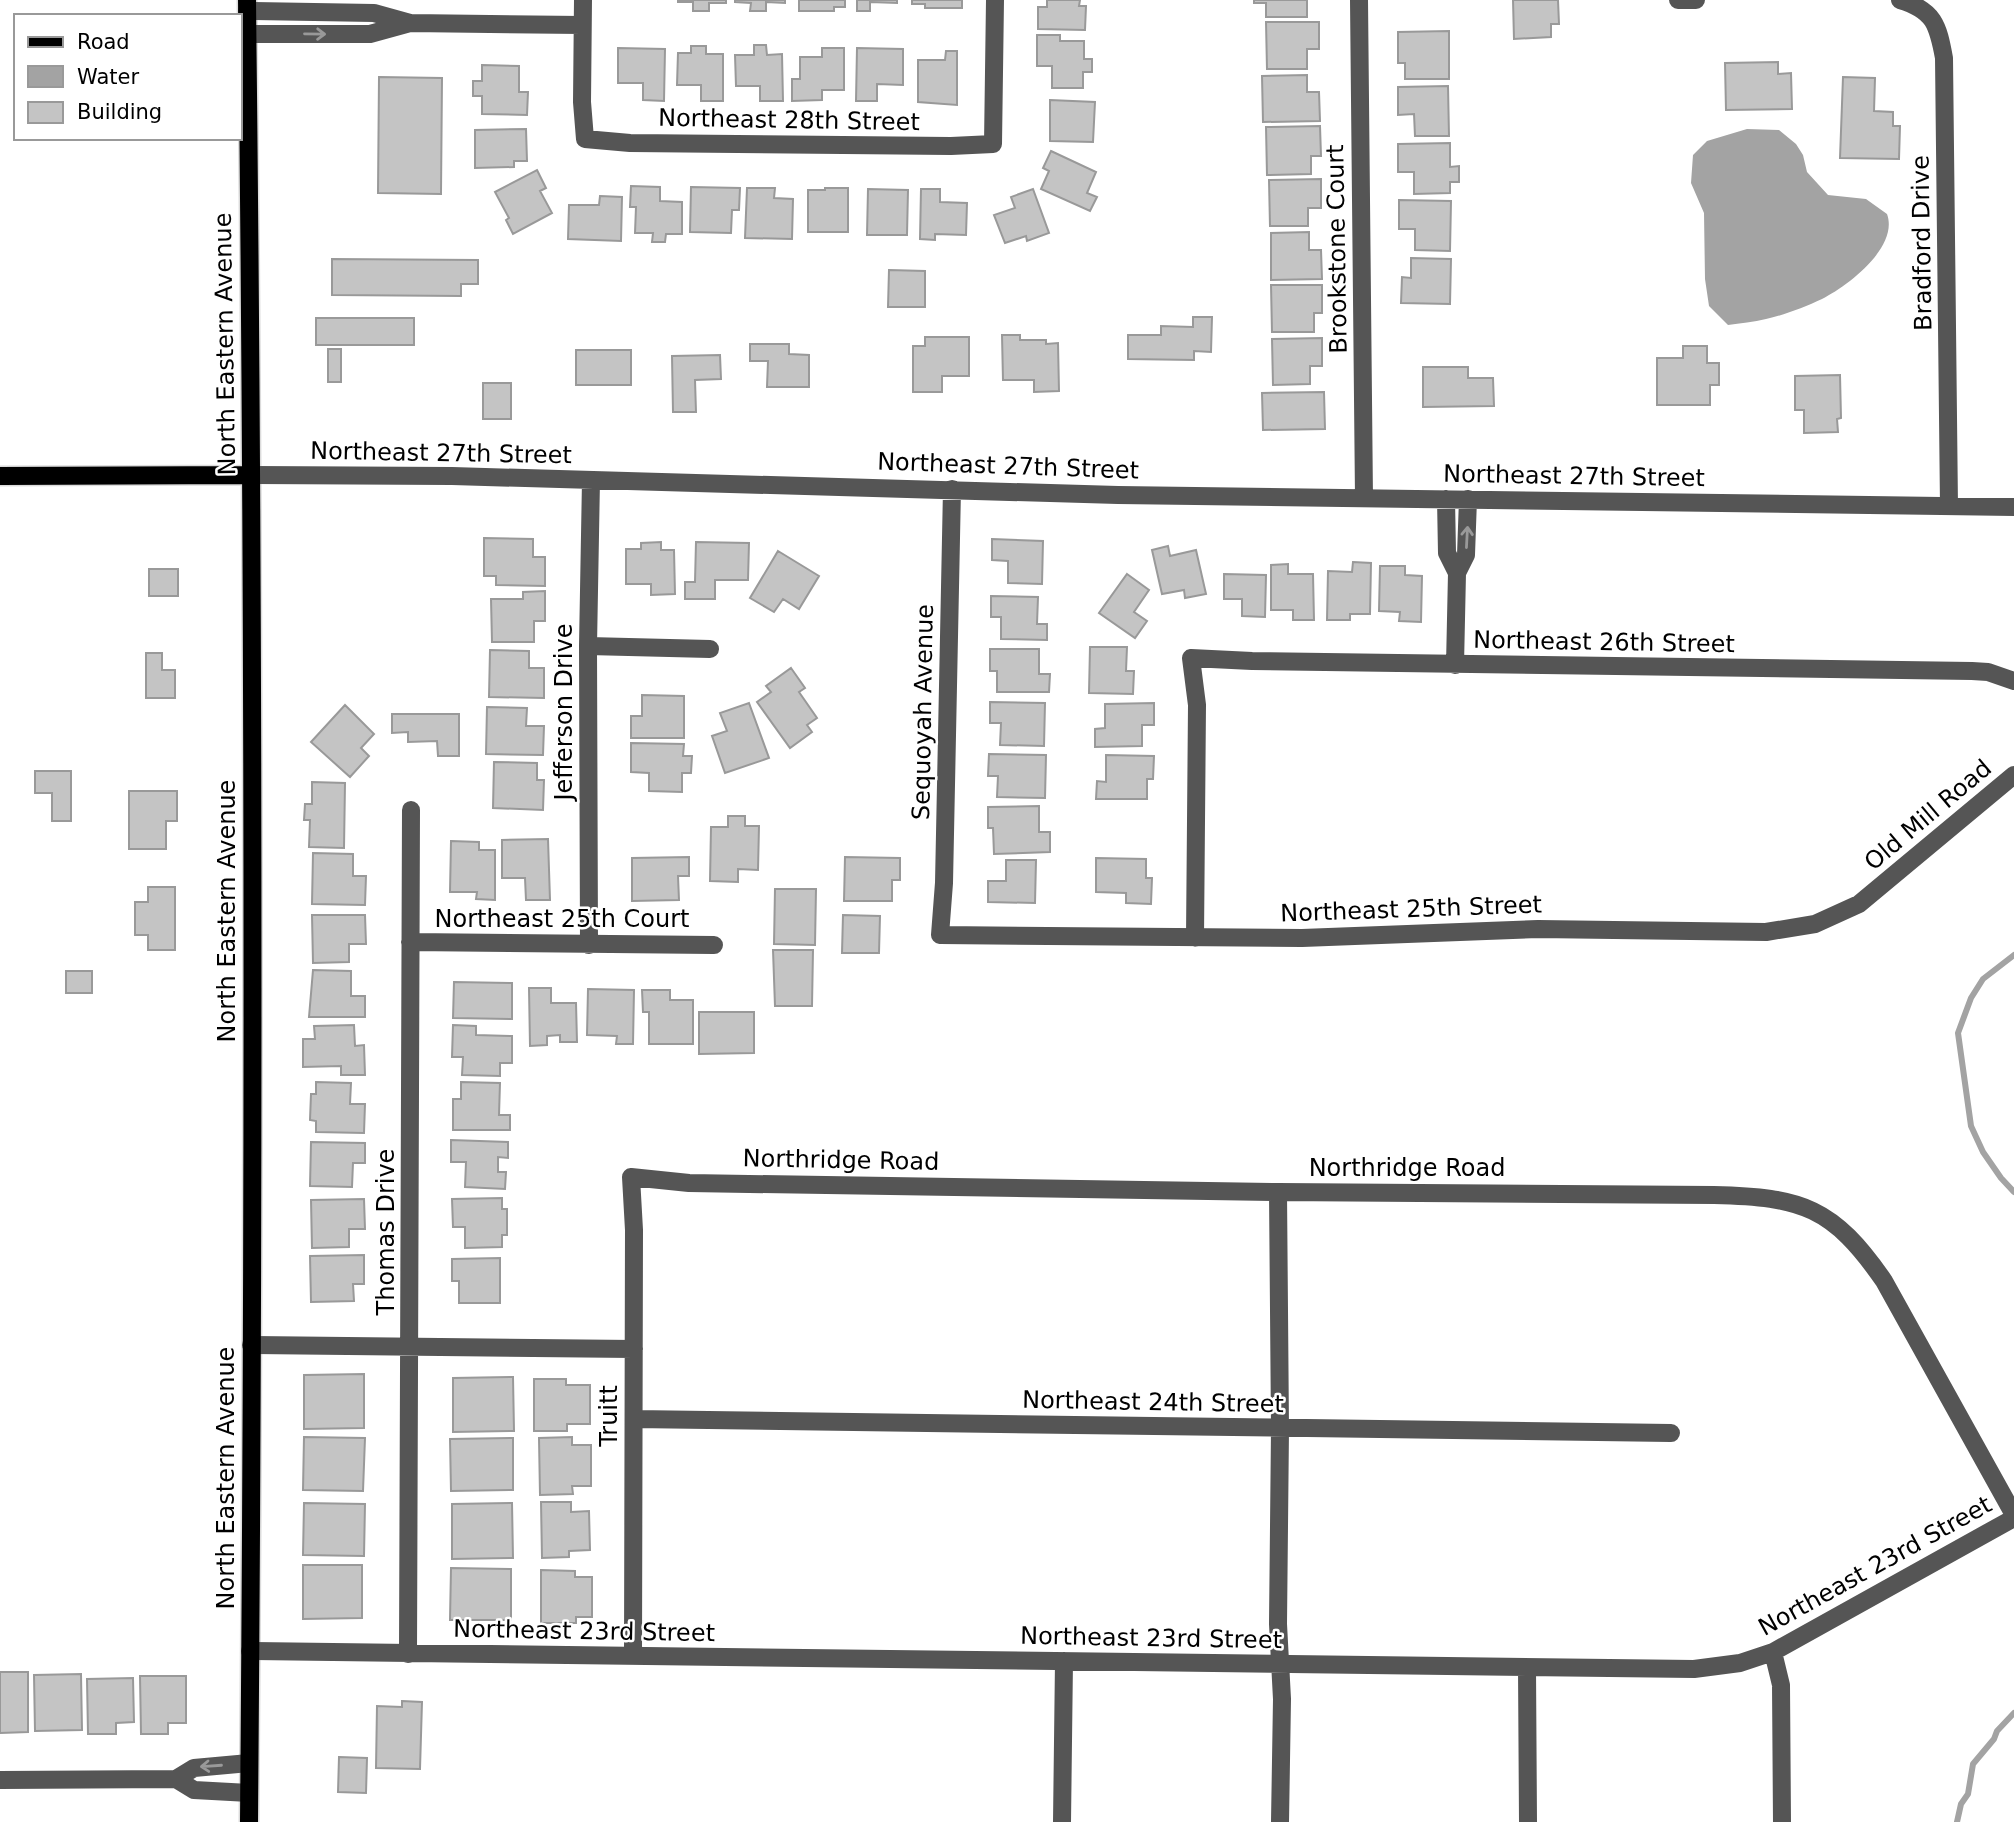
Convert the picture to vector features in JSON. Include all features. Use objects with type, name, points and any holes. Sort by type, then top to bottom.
[{"type":"main road","name":"North Eastern Avenue","points":[[247,5],[251,475],[248,1822]]},
{"type":"main road","name":"Northeast 27th Street","points":[[0,476],[251,475]]},
{"type":"street","points":[[247,5],[374,13],[410,23],[582,25],[583,0]]},
{"type":"street","name":"Northeast 28th Street","points":[[582,25],[585,139],[630,143],[951,146],[993,144],[995,0]]},
{"type":"street","name":"Brookstone Court","points":[[1359,0],[1364,498]]},
{"type":"street","points":[[1678,0],[1696,0]]},
{"type":"street","name":"Bradford Drive","points":[[1900,0],[1923,9],[1931,17],[1941,40],[1944,58],[1949,506]]},
{"type":"street","points":[[247,34],[370,34],[410,23]]},
{"type":"street","name":"Northeast 27th Street","points":[[251,475],[591,480],[1107,495],[2014,507]]},
{"type":"street","name":"Jefferson Drive","points":[[590,945],[588,646],[591,480]]},
{"type":"street","name":"Sequoyah Avenue","points":[[940,935],[944,883],[952,489]]},
{"type":"street","points":[[1446,499],[1447,553],[1457,573]]},
{"type":"street","points":[[1455,665],[1457,573],[1466,555],[1468,499]]},
{"type":"street","points":[[588,646],[710,649]]},
{"type":"street","name":"Northeast 26th Street","points":[[1195,938],[1197,705],[1191,658],[1252,662],[1972,671],[1988,672],[2014,681]]},
{"type":"street","name":"Old Mill Road","points":[[1873,892],[2014,775]]},
{"type":"street","name":"Thomas Drive","points":[[408,1654],[411,810]]},
{"type":"street","name":"Northeast 25th Street","points":[[940,935],[1354,938],[1538,929],[1782,931],[1830,919],[1859,904],[1873,892]]},
{"type":"street","name":"Northeast 25th Court","points":[[410,942],[714,945]]},
{"type":"street","name":"Northridge Road","points":[[631,1177],[689,1183],[1745,1196],[1776,1199],[1815,1211],[1831,1220],[1866,1255],[1884,1280],[2014,1517]]},
{"type":"street","name":"Truitt","points":[[631,1177],[634,1230],[633,1656]]},
{"type":"street","points":[[1278,1192],[1278,1624],[1282,1699],[1280,1822]]},
{"type":"street","points":[[251,1345],[634,1349]]},
{"type":"street","name":"Northeast 24th Street","points":[[634,1419],[1671,1433]]},
{"type":"street","name":"Northeast 23rd Street","points":[[250,1651],[1694,1669],[1740,1663],[1773,1652],[2014,1517]]},
{"type":"street","points":[[1773,1652],[1781,1685],[1782,1822]]},
{"type":"street","points":[[1062,1822],[1065,1661]]},
{"type":"street","points":[[1527,1668],[1528,1822]]},
{"type":"street","points":[[0,1780],[176,1779],[194,1768],[249,1763]]},
{"type":"street","points":[[176,1779],[194,1790],[249,1793]]},
{"type":"water","points":[[1747,129],[1779,130],[1796,144],[1803,155],[1807,172],[1828,195],[1866,199],[1887,214],[1889,227],[1879,252],[1869,264],[1833,293],[1780,315],[1728,325],[1709,306],[1705,279],[1704,213],[1691,183],[1693,155],[1707,141]]},
{"type":"building","points":[[678,0],[726,0],[726,3],[709,3],[709,11],[693,11],[693,2]]},
{"type":"building","points":[[735,0],[785,0],[785,3],[766,2],[766,11],[750,11],[751,3]]},
{"type":"building","points":[[799,0],[845,0],[845,7],[834,7],[834,11],[799,11]]},
{"type":"building","points":[[857,0],[897,0],[897,3],[870,2],[870,11],[857,11]]},
{"type":"building","points":[[912,0],[962,0],[962,8],[925,8],[925,4],[912,4]]},
{"type":"building","points":[[1047,0],[1080,0],[1079,6],[1086,6],[1085,30],[1038,29],[1038,7],[1047,7]]},
{"type":"building","points":[[1254,0],[1307,0],[1307,17],[1266,17],[1266,3],[1254,3]]},
{"type":"building","points":[[1513,0],[1558,0],[1559,24],[1551,24],[1551,37],[1514,39]]},
{"type":"building","points":[[1266,22],[1319,22],[1319,49],[1307,49],[1307,69],[1267,69]]},
{"type":"building","points":[[1449,31],[1449,79],[1405,79],[1405,63],[1398,63],[1398,32]]},
{"type":"building","points":[[1037,35],[1060,35],[1060,41],[1084,41],[1084,59],[1092,59],[1092,72],[1083,72],[1083,88],[1052,88],[1052,66],[1037,66]]},
{"type":"building","points":[[754,45],[766,45],[767,55],[782,54],[783,101],[760,101],[760,86],[736,86],[735,55],[754,55]]},
{"type":"building","points":[[691,46],[706,46],[706,54],[723,54],[723,101],[701,101],[701,85],[677,85],[678,53],[691,53]]},
{"type":"building","points":[[618,48],[665,49],[664,101],[643,100],[643,83],[618,83]]},
{"type":"building","points":[[822,48],[844,48],[844,90],[822,90],[822,100],[792,101],[792,79],[800,79],[800,57],[822,57]]},
{"type":"building","points":[[857,48],[903,49],[903,85],[877,84],[877,101],[856,101]]},
{"type":"building","points":[[946,51],[957,51],[957,105],[918,102],[918,60],[945,60]]},
{"type":"building","points":[[1778,62],[1778,74],[1791,73],[1792,109],[1726,110],[1725,63]]},
{"type":"building","points":[[482,65],[519,66],[519,92],[528,92],[527,115],[482,114],[482,96],[473,96],[473,81],[482,81]]},
{"type":"building","points":[[1307,75],[1307,92],[1319,92],[1320,121],[1263,122],[1262,76]]},
{"type":"building","points":[[379,77],[442,78],[441,194],[378,193]]},
{"type":"building","points":[[1843,77],[1875,78],[1874,111],[1893,112],[1893,126],[1900,126],[1899,159],[1840,158]]},
{"type":"building","points":[[1448,86],[1449,136],[1415,136],[1414,114],[1398,115],[1398,87]]},
{"type":"building","points":[[1050,100],[1095,102],[1093,142],[1050,141]]},
{"type":"building","points":[[1320,126],[1321,156],[1311,156],[1311,174],[1267,175],[1266,127]]},
{"type":"building","points":[[526,129],[527,161],[514,161],[514,167],[475,168],[475,130]]},
{"type":"building","points":[[1450,143],[1450,167],[1459,166],[1459,182],[1450,182],[1450,193],[1414,194],[1414,172],[1398,172],[1398,144]]},
{"type":"building","points":[[1051,151],[1096,172],[1087,193],[1097,197],[1090,211],[1041,189],[1049,171],[1043,168]]},
{"type":"building","points":[[537,170],[546,188],[540,191],[552,213],[513,234],[506,220],[509,218],[495,192]]},
{"type":"building","points":[[1321,179],[1321,208],[1308,208],[1308,226],[1270,226],[1269,180]]},
{"type":"building","points":[[631,186],[660,187],[660,201],[682,202],[682,234],[666,234],[665,242],[652,242],[653,233],[635,233],[636,207],[630,207]]},
{"type":"building","points":[[691,187],[740,188],[739,210],[732,210],[731,233],[690,232]]},
{"type":"building","points":[[747,188],[775,188],[774,198],[793,199],[792,239],[745,238]]},
{"type":"building","points":[[848,188],[848,232],[808,232],[808,190]]},
{"type":"building","points":[[868,189],[908,190],[907,235],[867,235]]},
{"type":"building","points":[[921,189],[940,189],[940,202],[967,203],[966,235],[935,234],[935,240],[920,239]]},
{"type":"building","points":[[1033,189],[1049,233],[1027,241],[1026,236],[1005,243],[994,215],[1015,208],[1011,197]]},
{"type":"building","points":[[600,196],[622,197],[621,241],[568,239],[569,205],[599,205]]},
{"type":"building","points":[[1399,200],[1451,201],[1450,251],[1415,250],[1415,229],[1399,229]]},
{"type":"building","points":[[1309,232],[1309,250],[1321,250],[1322,279],[1271,280],[1271,233]]},
{"type":"building","points":[[1411,258],[1451,259],[1450,304],[1401,303],[1402,277],[1411,278]]},
{"type":"building","points":[[332,259],[478,260],[478,284],[461,284],[461,296],[332,295]]},
{"type":"building","points":[[889,270],[925,271],[925,307],[888,307]]},
{"type":"building","points":[[1271,285],[1322,285],[1322,313],[1314,313],[1314,332],[1272,332]]},
{"type":"building","points":[[1193,317],[1212,317],[1211,352],[1194,351],[1194,360],[1128,359],[1128,335],[1161,335],[1161,326],[1193,327]]},
{"type":"building","points":[[316,318],[414,318],[414,345],[316,345]]},
{"type":"building","points":[[1002,335],[1020,335],[1020,340],[1046,340],[1046,344],[1058,343],[1059,391],[1034,392],[1034,380],[1003,380]]},
{"type":"building","points":[[925,337],[969,337],[969,376],[942,376],[942,392],[913,392],[913,346],[925,346]]},
{"type":"building","points":[[1322,338],[1322,366],[1310,366],[1310,384],[1273,385],[1272,339]]},
{"type":"building","points":[[750,344],[789,344],[789,354],[809,355],[809,387],[767,387],[768,361],[750,361]]},
{"type":"building","points":[[1683,346],[1707,346],[1707,363],[1719,363],[1719,385],[1710,385],[1710,405],[1657,405],[1657,358],[1683,358]]},
{"type":"building","points":[[328,349],[341,349],[341,382],[328,382]]},
{"type":"building","points":[[576,350],[631,350],[631,385],[576,385]]},
{"type":"building","points":[[720,355],[721,379],[695,380],[696,412],[673,412],[672,356]]},
{"type":"building","points":[[1423,367],[1468,367],[1468,378],[1493,378],[1494,406],[1423,407]]},
{"type":"building","points":[[1840,375],[1841,418],[1837,419],[1838,432],[1804,433],[1804,410],[1795,410],[1795,376]]},
{"type":"building","points":[[483,383],[511,383],[511,419],[483,419]]},
{"type":"building","points":[[1324,392],[1325,429],[1263,430],[1262,393]]},
{"type":"building","points":[[484,538],[533,539],[533,557],[545,557],[545,586],[496,585],[496,576],[484,576]]},
{"type":"building","points":[[992,539],[1043,541],[1042,584],[1008,583],[1008,561],[992,560]]},
{"type":"building","points":[[661,542],[661,550],[674,550],[675,594],[651,595],[651,584],[626,584],[626,549],[641,549],[641,543]]},
{"type":"building","points":[[696,542],[749,543],[748,580],[715,580],[715,599],[685,599],[685,582],[695,582]]},
{"type":"building","points":[[1168,546],[1170,556],[1196,550],[1206,594],[1185,598],[1184,590],[1162,594],[1152,550]]},
{"type":"building","points":[[778,551],[819,576],[799,609],[783,599],[774,612],[750,598]]},
{"type":"building","points":[[1353,562],[1371,563],[1370,614],[1350,614],[1350,620],[1327,620],[1328,571],[1352,572]]},
{"type":"building","points":[[1288,564],[1288,574],[1313,574],[1314,620],[1293,620],[1293,610],[1271,610],[1271,565]]},
{"type":"building","points":[[1380,566],[1405,566],[1405,575],[1422,576],[1421,622],[1399,621],[1400,612],[1379,611]]},
{"type":"building","points":[[149,569],[178,569],[178,596],[149,596]]},
{"type":"building","points":[[1127,574],[1149,590],[1134,612],[1147,621],[1135,638],[1099,613]]},
{"type":"building","points":[[1224,574],[1266,575],[1265,617],[1242,616],[1242,599],[1224,599]]},
{"type":"building","points":[[545,591],[545,621],[534,621],[534,642],[492,642],[491,599],[523,599],[523,592]]},
{"type":"building","points":[[991,596],[1038,597],[1037,624],[1047,624],[1047,640],[1001,639],[1001,617],[991,617]]},
{"type":"building","points":[[1090,647],[1127,647],[1126,671],[1134,671],[1133,694],[1089,693]]},
{"type":"building","points":[[990,649],[1039,649],[1039,674],[1050,674],[1049,692],[997,692],[997,671],[990,671]]},
{"type":"building","points":[[490,650],[529,651],[529,668],[544,668],[544,698],[489,697]]},
{"type":"building","points":[[146,653],[162,653],[162,670],[175,670],[175,698],[146,698]]},
{"type":"building","points":[[791,668],[805,688],[799,692],[817,718],[807,725],[812,732],[790,748],[757,702],[771,692],[766,686]]},
{"type":"building","points":[[642,695],[684,696],[684,738],[631,738],[631,716],[642,716]]},
{"type":"building","points":[[990,702],[1045,703],[1044,746],[1000,745],[1001,723],[990,723]]},
{"type":"building","points":[[749,703],[769,758],[725,773],[712,736],[727,731],[720,713]]},
{"type":"building","points":[[1154,703],[1154,725],[1142,725],[1142,746],[1095,747],[1095,729],[1105,728],[1105,704]]},
{"type":"building","points":[[345,705],[374,734],[361,748],[369,756],[350,777],[311,742]]},
{"type":"building","points":[[487,707],[527,708],[526,726],[544,726],[543,755],[486,754]]},
{"type":"building","points":[[392,714],[459,714],[459,756],[438,756],[437,741],[408,742],[408,732],[392,733]]},
{"type":"building","points":[[631,743],[684,744],[683,756],[692,756],[691,773],[682,773],[682,792],[649,791],[649,773],[631,772]]},
{"type":"building","points":[[989,754],[1046,755],[1045,798],[997,797],[998,776],[988,776]]},
{"type":"building","points":[[1106,755],[1154,756],[1153,779],[1147,779],[1147,799],[1096,799],[1097,781],[1106,782]]},
{"type":"building","points":[[494,762],[537,763],[537,780],[544,780],[543,810],[493,808]]},
{"type":"building","points":[[35,771],[71,771],[71,821],[52,821],[52,793],[35,793]]},
{"type":"building","points":[[312,782],[345,783],[344,848],[309,847],[310,820],[304,820],[305,804],[312,804]]},
{"type":"building","points":[[129,791],[177,791],[177,821],[166,821],[166,849],[129,849]]},
{"type":"building","points":[[1039,806],[1039,832],[1050,832],[1050,852],[994,854],[993,828],[988,828],[988,807]]},
{"type":"building","points":[[728,816],[745,816],[745,826],[759,826],[758,870],[738,869],[738,882],[710,881],[711,827],[728,827]]},
{"type":"building","points":[[548,839],[550,900],[526,900],[525,878],[502,878],[502,840]]},
{"type":"building","points":[[451,841],[479,842],[479,850],[495,850],[495,900],[476,899],[477,892],[450,892]]},
{"type":"building","points":[[313,853],[353,854],[353,876],[366,876],[365,905],[312,904]]},
{"type":"building","points":[[689,857],[689,876],[678,876],[679,900],[632,901],[632,858]]},
{"type":"building","points":[[845,857],[900,858],[900,880],[892,880],[892,901],[844,901]]},
{"type":"building","points":[[1096,858],[1146,859],[1146,878],[1152,878],[1151,904],[1126,903],[1126,893],[1096,892]]},
{"type":"building","points":[[1006,860],[1036,860],[1035,903],[988,902],[988,881],[1006,881]]},
{"type":"building","points":[[148,887],[175,887],[175,950],[148,950],[148,935],[135,935],[135,902],[148,902]]},
{"type":"building","points":[[775,889],[816,889],[815,945],[774,944]]},
{"type":"building","points":[[312,915],[365,915],[366,944],[349,944],[349,962],[313,963]]},
{"type":"building","points":[[843,915],[880,916],[879,953],[842,953]]},
{"type":"building","points":[[773,950],[813,950],[812,1006],[775,1006]]},
{"type":"building","points":[[313,970],[351,971],[351,996],[365,996],[365,1017],[309,1017]]},
{"type":"building","points":[[66,971],[92,971],[92,993],[66,993]]},
{"type":"building","points":[[454,982],[512,983],[512,1019],[453,1018]]},
{"type":"building","points":[[529,988],[551,988],[551,1003],[576,1003],[577,1042],[560,1042],[560,1035],[547,1036],[547,1045],[530,1046]]},
{"type":"building","points":[[588,989],[634,990],[633,1044],[616,1044],[617,1036],[587,1035]]},
{"type":"building","points":[[642,990],[670,990],[670,1000],[693,1000],[693,1044],[649,1044],[649,1012],[643,1012]]},
{"type":"building","points":[[699,1012],[754,1012],[754,1053],[699,1054]]},
{"type":"building","points":[[354,1025],[355,1046],[364,1045],[365,1075],[341,1075],[341,1066],[303,1067],[303,1039],[315,1039],[314,1026]]},
{"type":"building","points":[[453,1025],[476,1026],[476,1035],[512,1036],[512,1063],[500,1063],[500,1076],[462,1075],[463,1057],[452,1057]]},
{"type":"building","points":[[316,1082],[351,1083],[350,1104],[365,1104],[364,1133],[316,1132],[316,1121],[310,1120],[311,1094],[316,1094]]},
{"type":"building","points":[[461,1082],[500,1083],[499,1115],[510,1115],[510,1130],[453,1130],[453,1099],[461,1099]]},
{"type":"building","points":[[451,1140],[508,1142],[508,1158],[498,1157],[498,1172],[506,1172],[505,1189],[465,1187],[466,1162],[451,1162]]},
{"type":"building","points":[[311,1142],[365,1143],[365,1163],[353,1163],[352,1187],[310,1186]]},
{"type":"building","points":[[502,1198],[502,1209],[507,1209],[507,1235],[502,1235],[502,1247],[465,1248],[465,1227],[453,1227],[452,1199]]},
{"type":"building","points":[[364,1199],[365,1229],[349,1229],[349,1247],[312,1248],[311,1200]]},
{"type":"building","points":[[364,1255],[364,1284],[353,1284],[354,1301],[311,1302],[310,1256]]},
{"type":"building","points":[[500,1258],[500,1303],[459,1303],[459,1281],[452,1281],[452,1259]]},
{"type":"building","points":[[364,1374],[364,1428],[304,1429],[304,1375]]},
{"type":"building","points":[[513,1377],[514,1431],[453,1432],[453,1378]]},
{"type":"building","points":[[534,1379],[566,1379],[566,1385],[590,1385],[590,1424],[567,1424],[567,1431],[534,1431]]},
{"type":"building","points":[[304,1437],[365,1438],[363,1491],[303,1490]]},
{"type":"building","points":[[572,1437],[572,1445],[591,1445],[591,1486],[572,1486],[573,1494],[540,1495],[539,1438]]},
{"type":"building","points":[[513,1438],[513,1490],[451,1491],[450,1439]]},
{"type":"building","points":[[541,1502],[571,1502],[571,1512],[589,1511],[590,1550],[569,1551],[569,1557],[542,1558]]},
{"type":"building","points":[[304,1503],[365,1504],[364,1556],[303,1555]]},
{"type":"building","points":[[512,1503],[513,1558],[452,1559],[452,1504]]},
{"type":"building","points":[[303,1565],[362,1565],[362,1618],[303,1619]]},
{"type":"building","points":[[451,1568],[511,1569],[511,1620],[450,1620]]},
{"type":"building","points":[[541,1570],[575,1571],[575,1577],[592,1577],[592,1617],[576,1617],[576,1623],[541,1623]]},
{"type":"building","points":[[0,1672],[28,1672],[28,1732],[0,1733]]},
{"type":"building","points":[[81,1674],[82,1730],[35,1731],[34,1675]]},
{"type":"building","points":[[140,1676],[186,1676],[186,1723],[168,1723],[168,1734],[141,1734]]},
{"type":"building","points":[[133,1678],[134,1722],[116,1723],[116,1734],[88,1734],[87,1679]]},
{"type":"building","points":[[402,1701],[422,1702],[420,1769],[376,1768],[377,1706],[402,1707]]},
{"type":"building","points":[[339,1757],[367,1758],[366,1793],[338,1792]]},
{"type":"waterway","points":[[2014,955],[1983,979],[1971,998],[1958,1033],[1971,1126],[1983,1152],[2014,1192]]},
{"type":"waterway","points":[[1957,1822],[1961,1804],[1968,1794],[1973,1764],[2014,1713]]}]
